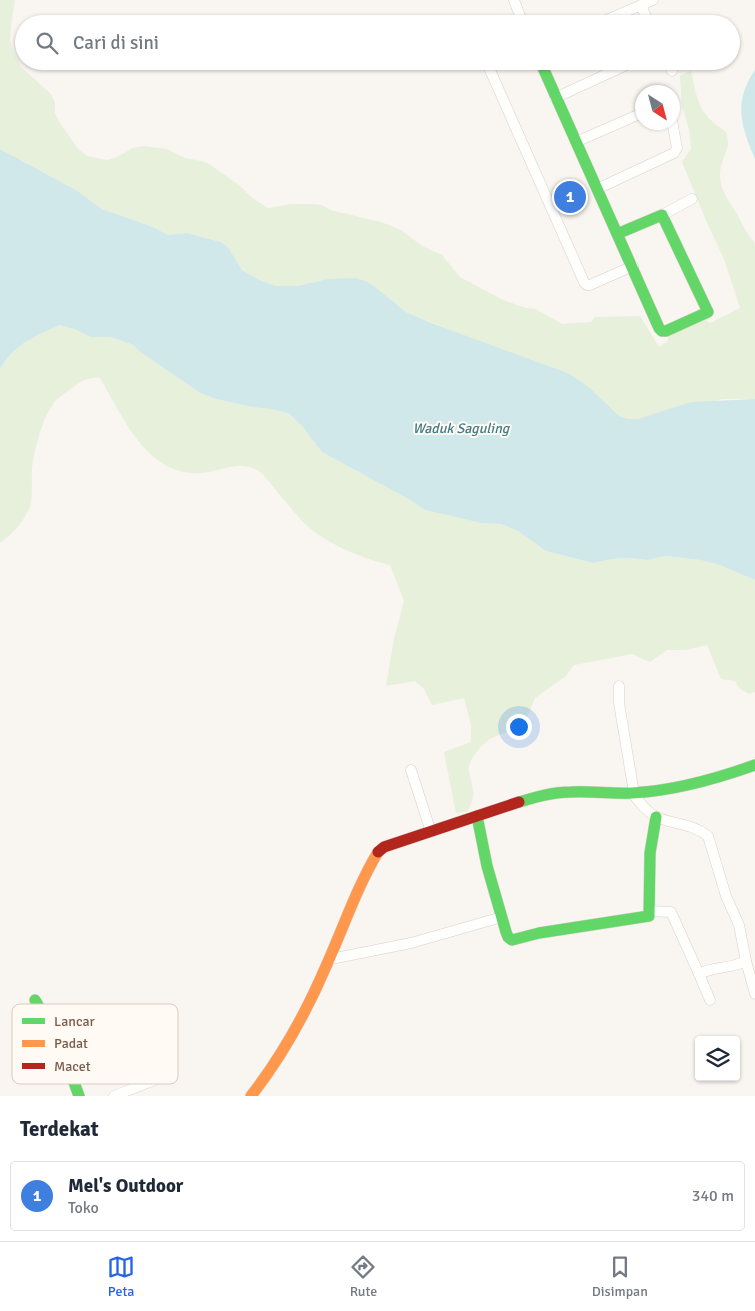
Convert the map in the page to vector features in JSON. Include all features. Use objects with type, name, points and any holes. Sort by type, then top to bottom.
[{"type":"street","points":[[515,3],[527,0]]},
{"type":"street","points":[[618,15],[653,0]]},
{"type":"street","points":[[640,5],[645,15]]},
{"type":"street","points":[[490,70],[584,282],[590,285],[633,266]]},
{"type":"street","points":[[544,70],[633,266],[659,328],[662,331],[666,331],[708,312],[662,215]]},
{"type":"street","points":[[555,98],[616,70]]},
{"type":"street","points":[[576,142],[635,116]]},
{"type":"street","points":[[597,189],[677,151],[674,130]]},
{"type":"street","points":[[617,234],[662,215],[692,199]]},
{"type":"street","points":[[619,686],[619,703],[633,793],[647,810],[656,817],[687,825],[708,836],[726,896],[739,925],[746,961],[753,978],[755,994]]},
{"type":"street","points":[[251,1096],[278,1059],[305,1012],[331,959],[347,916],[374,858],[378,851],[384,847],[543,796],[565,792],[633,793],[660,790],[686,785],[755,765]]},
{"type":"street","points":[[411,770],[431,832]]},
{"type":"street","points":[[477,816],[487,866],[508,937],[512,940],[539,933],[647,917],[650,911],[650,853],[656,817]]},
{"type":"street","points":[[650,911],[671,912],[710,1000]]},
{"type":"street","points":[[331,959],[411,943],[502,917]]},
{"type":"street","points":[[699,974],[722,967],[734,966],[746,961]]},
{"type":"street","points":[[35,1000],[37,1004]]},
{"type":"street","points":[[75,1084],[79,1096]]},
{"type":"street","points":[[114,1096],[144,1084]]},
{"type":"green space","points":[[0,0],[15,0],[10,39],[15,55],[15,70],[24,70],[51,94],[59,122],[79,150],[88,156],[107,160],[133,148],[143,146],[167,149],[185,158],[206,162],[239,185],[252,198],[268,208],[291,204],[322,205],[330,210],[381,222],[399,229],[424,247],[442,255],[460,277],[503,300],[526,308],[536,309],[562,324],[591,322],[595,317],[640,316],[659,347],[668,341],[668,336],[706,320],[710,323],[740,308],[724,259],[682,162],[691,149],[689,129],[682,106],[680,76],[691,70],[700,105],[709,118],[726,132],[728,144],[720,170],[721,185],[755,243],[755,399],[723,399],[638,419],[628,419],[619,416],[590,388],[406,312],[370,283],[328,279],[297,286],[276,286],[259,280],[242,270],[228,247],[221,242],[187,233],[168,235],[153,227],[102,209],[76,190],[0,149]]},
{"type":"green space","points":[[60,325],[77,330],[90,337],[108,337],[133,345],[200,393],[216,399],[288,413],[301,425],[322,452],[425,510],[481,523],[501,524],[518,531],[546,551],[593,563],[629,558],[647,560],[665,556],[717,564],[755,580],[755,692],[749,694],[740,689],[735,681],[721,679],[707,645],[686,650],[667,650],[650,662],[632,654],[574,665],[565,677],[535,698],[523,727],[490,739],[476,753],[469,767],[473,791],[470,806],[467,812],[456,813],[444,752],[471,742],[471,725],[464,698],[432,705],[424,689],[415,681],[386,686],[394,639],[404,601],[390,565],[349,551],[311,529],[257,470],[250,467],[236,466],[202,473],[183,472],[166,465],[139,442],[100,378],[88,379],[78,383],[51,406],[43,423],[35,452],[30,506],[19,525],[0,543],[0,369],[12,353],[26,341]]},
{"type":"water","points":[[755,70],[755,159],[746,136],[741,114],[744,92]]},
{"type":"water","name":"Waduk Saguling","points":[[0,149],[76,190],[102,209],[153,227],[168,235],[187,233],[221,242],[228,247],[242,270],[259,280],[276,286],[297,286],[328,279],[356,278],[370,283],[406,312],[570,374],[590,388],[619,416],[628,419],[638,419],[691,402],[755,399],[755,580],[717,564],[665,556],[647,560],[629,558],[593,563],[546,551],[518,531],[501,524],[481,523],[425,510],[322,452],[301,425],[288,413],[216,399],[200,393],[133,345],[117,339],[90,337],[77,330],[60,325],[18,347],[11,353],[0,369]]},
{"type":"traffic: fast","points":[[544,70],[617,234]]},
{"type":"traffic: fast","points":[[662,215],[708,312],[666,331],[662,331],[617,234],[662,215]]},
{"type":"traffic: fast","points":[[519,802],[564,792],[624,793],[663,790],[725,775],[755,765]]},
{"type":"traffic: fast","points":[[477,816],[487,866],[506,932],[512,940],[539,933],[649,916],[650,853],[656,817]]},
{"type":"traffic: fast","points":[[35,1000],[37,1004]]},
{"type":"traffic: fast","points":[[75,1084],[79,1096]]},
{"type":"traffic: slow","points":[[251,1096],[274,1065],[303,1016],[357,893],[378,852]]},
{"type":"traffic: jam","points":[[378,852],[384,847],[519,802]]},
{"type":"place","name":"Mel's Outdoor","points":[[570,197]]}]
